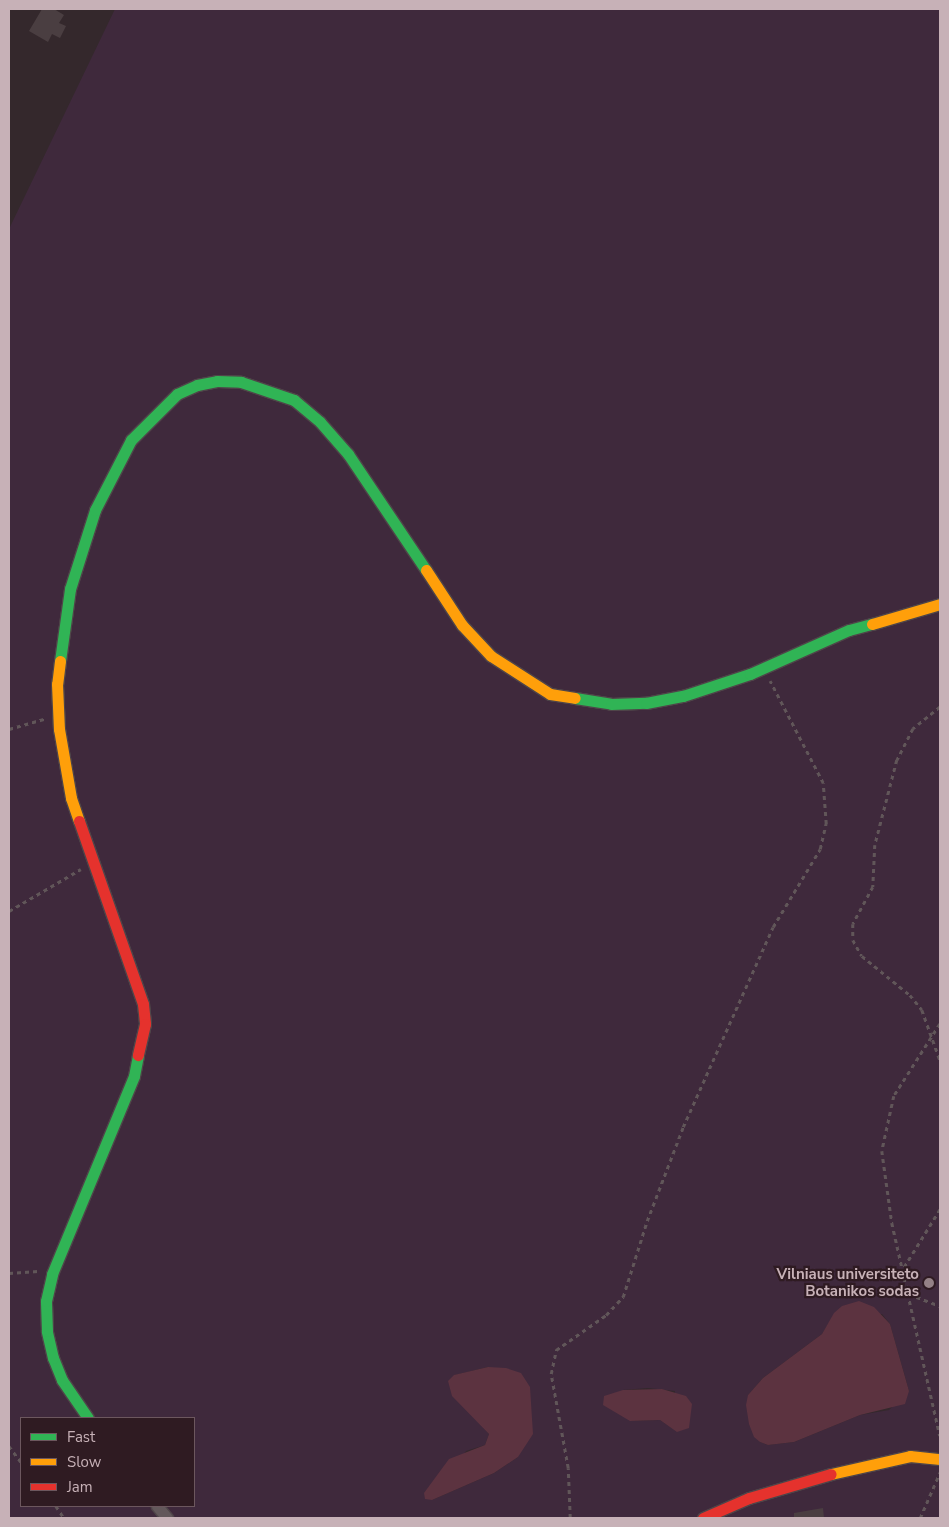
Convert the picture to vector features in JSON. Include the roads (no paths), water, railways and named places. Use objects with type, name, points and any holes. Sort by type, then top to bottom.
[{"type":"street","points":[[87,1417],[62,1380],[53,1358],[46,1309],[52,1274],[134,1076],[145,1024],[143,1004],[92,863],[71,798],[58,716],[57,684],[70,588],[95,510],[131,440],[157,412],[177,394],[197,384],[217,381],[241,382],[294,400],[320,422],[348,454],[462,625],[491,656],[516,675],[550,694],[611,704],[646,703],[683,696],[763,668],[849,630],[940,604]]},
{"type":"street","points":[[703,1518],[749,1498],[869,1463],[910,1456],[940,1458]]},
{"type":"street","points":[[158,1507],[167,1518]]},
{"type":"place","name":"Vilniaus universiteto Botanikos sodas","points":[[929,1283]]}]
